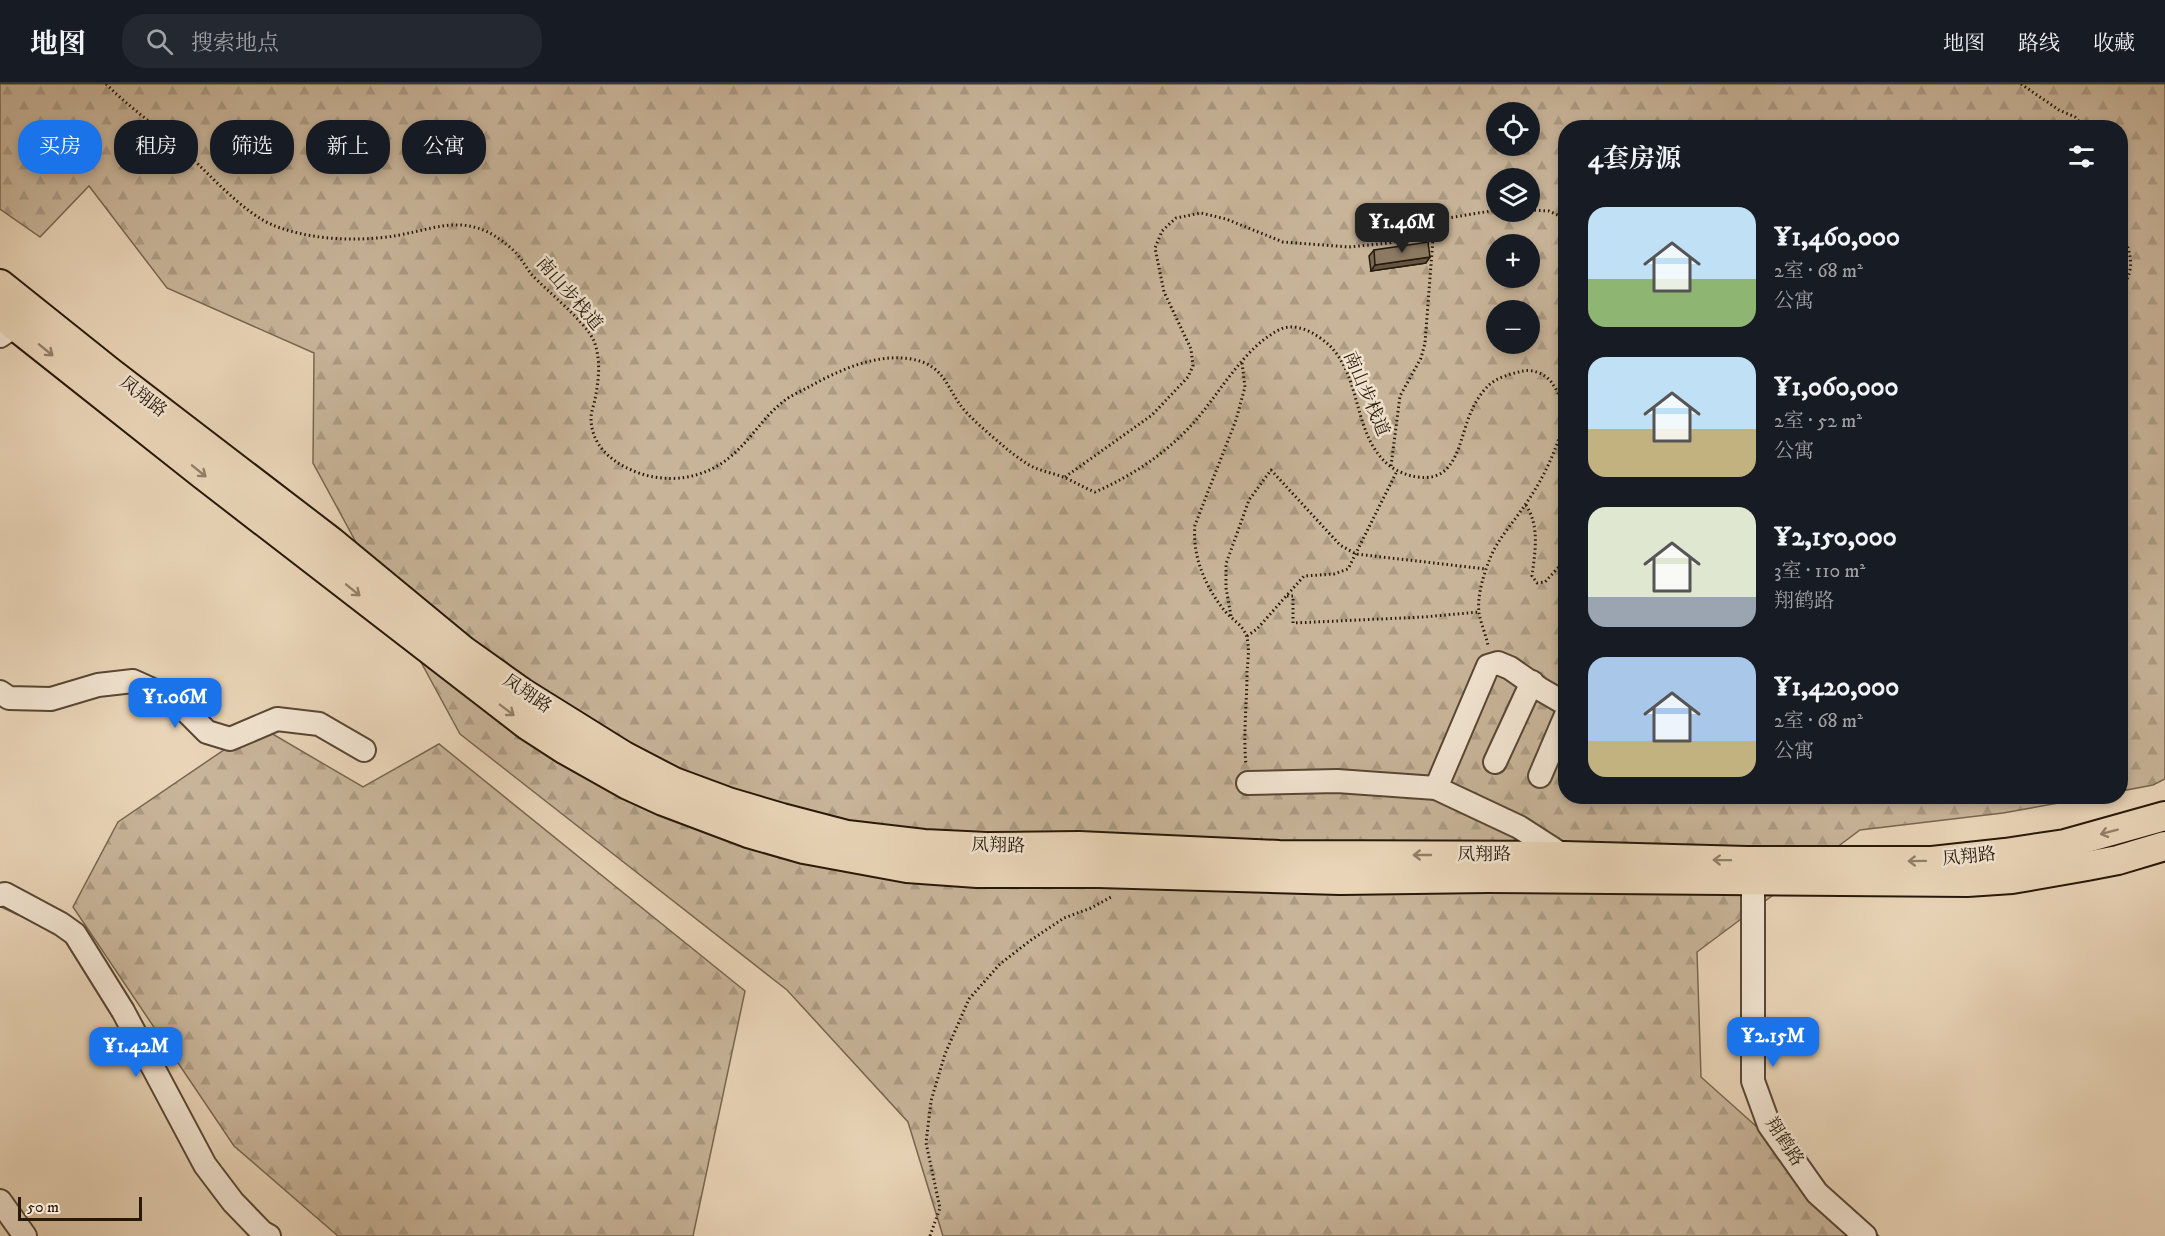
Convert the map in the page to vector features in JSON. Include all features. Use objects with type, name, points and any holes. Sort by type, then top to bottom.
[{"type":"main road","name":"凤翔路","points":[[0,284],[110,372],[332,542],[464,651],[577,728],[674,782],[782,818],[848,835],[924,844],[987,847],[1080,846],[1217,854],[1564,856],[1747,861],[1932,861],[2006,854],[2065,844],[2165,816]]},
{"type":"main road","name":"凤翔路","points":[[5,326],[202,474],[509,712],[564,749],[628,785],[663,801],[748,833],[804,849],[907,868],[977,873],[1340,880],[1488,878],[1899,883],[2012,879],[2118,860],[2165,846]]},
{"type":"street","points":[[1436,788],[1488,666],[1498,663],[1510,668],[1558,700]]},
{"type":"street","points":[[0,692],[9,698],[51,699],[99,685],[133,681],[175,700],[207,732],[230,739],[277,719],[319,724],[364,750]]},
{"type":"street","points":[[1496,762],[1532,682]]},
{"type":"street","points":[[1540,776],[1558,734]]},
{"type":"street","points":[[1248,783],[1337,781],[1436,788],[1519,827],[1564,856]]},
{"type":"street","name":"翔鹤路","points":[[1753,881],[1753,1080],[1769,1125],[1817,1193],[1865,1236]]},
{"type":"street","points":[[0,895],[4,894],[14,899],[75,934],[123,1011],[205,1165],[232,1202],[269,1236]]},
{"type":"street","points":[[0,1201],[25,1236]]},
{"type":"path","name":"南山步栈道","points":[[106,84],[124,102],[168,136],[248,210],[273,225],[307,235],[342,239],[378,238],[405,234],[436,225],[463,224],[493,234],[514,251],[532,275],[591,336],[598,352],[599,378],[591,417],[594,435],[603,451],[617,463],[646,475],[685,479],[707,472],[730,457],[784,400],[829,375],[866,362],[896,358],[913,359],[936,369],[950,386],[962,407],[1008,450],[1034,468],[1065,478],[1080,487],[1095,492],[1120,482],[1149,463],[1194,422],[1242,363],[1267,337],[1284,328],[1300,328],[1316,334],[1331,347],[1348,377],[1370,444],[1382,459],[1397,471],[1426,478],[1442,473],[1453,462],[1472,409],[1488,385],[1504,375],[1529,370],[1548,378],[1558,393]]},
{"type":"path","points":[[2021,84],[2078,120]]},
{"type":"path","points":[[1540,211],[1549,211],[1558,215]]},
{"type":"path","points":[[1065,478],[1152,415],[1188,377],[1193,366],[1191,349],[1164,292],[1155,248],[1162,231],[1176,218],[1201,213],[1226,219],[1283,242],[1349,247],[1389,243],[1416,236],[1448,218],[1486,212]]},
{"type":"path","points":[[1391,466],[1400,396],[1421,358],[1425,343],[1434,226]]},
{"type":"path","points":[[2128,247],[2131,254],[2128,276]]},
{"type":"path","points":[[1242,363],[1245,387],[1236,420],[1195,525],[1193,540],[1200,570],[1211,591],[1247,636],[1244,740],[1248,783]]},
{"type":"path","name":"南山步栈道","points":[[1492,665],[1479,612],[1482,582],[1490,558],[1541,480],[1558,441]]},
{"type":"path","points":[[1232,618],[1226,588],[1226,564],[1249,500],[1271,470],[1340,545],[1356,554],[1486,569]]},
{"type":"path","points":[[1247,636],[1257,629],[1304,576],[1334,574],[1347,569],[1397,471]]},
{"type":"path","points":[[1525,505],[1532,515],[1536,534],[1532,576],[1538,583],[1545,582],[1558,568]]},
{"type":"path","points":[[1286,596],[1293,596],[1293,623],[1479,612]]},
{"type":"path","points":[[930,1236],[940,1208],[926,1143],[931,1101],[945,1054],[969,999],[1000,964],[1023,946],[1064,918],[1091,908],[1112,896],[1129,875]]},
{"type":"green space","points":[[0,84],[2165,84],[2165,779],[2153,785],[2128,790],[2128,120],[1558,120],[1558,804],[2053,804],[2003,813],[1860,830],[1697,952],[1701,1077],[1879,1236],[943,1236],[908,1122],[787,990],[460,734],[313,463],[314,353],[167,288],[89,186],[40,237],[0,209]]},
{"type":"green space","points":[[259,726],[363,787],[439,744],[745,991],[693,1236],[338,1236],[234,1146],[73,907],[118,822]]},
{"type":"building","points":[[1428,242],[1430,257],[1375,265],[1374,250]]},
{"type":"waterway","points":[[3,906],[18,913]]}]
